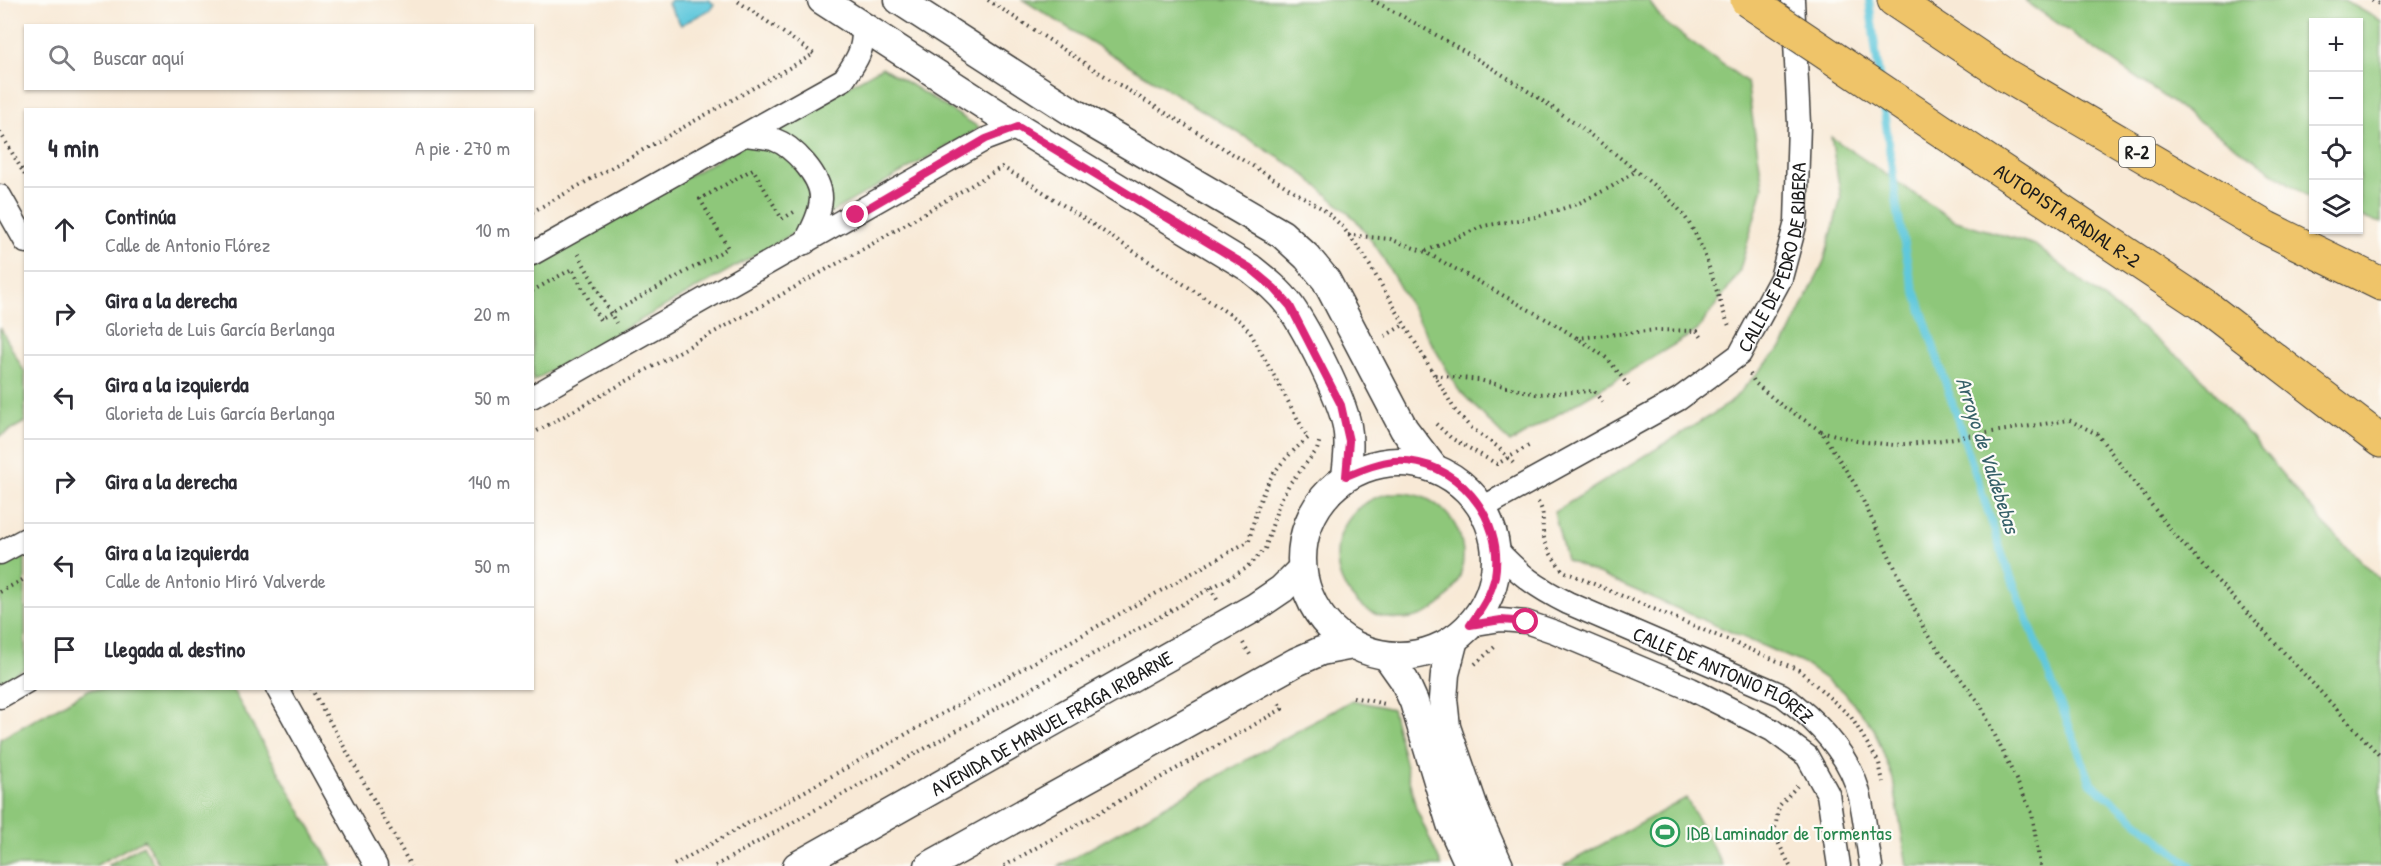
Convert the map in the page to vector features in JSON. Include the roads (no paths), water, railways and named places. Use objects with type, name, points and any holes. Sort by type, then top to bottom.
[{"type":"highway","name":"AUTOPISTA RADIAL R-2","points":[[1747,0],[2205,306],[2381,441]]},
{"type":"highway","name":"R-2","points":[[1894,0],[2007,76],[2268,228],[2381,284]]},
{"type":"street","points":[[822,0],[1018,127],[1250,268],[1274,288],[1290,306],[1304,330],[1341,405],[1349,441],[1346,476]]},
{"type":"street","points":[[899,0],[1071,111],[1281,234],[1307,257],[1326,280],[1404,429],[1433,467]]},
{"type":"street","name":"CALLE DE PEDRO DE RIBERA","points":[[1482,508],[1679,399],[1740,354],[1781,278],[1796,222],[1799,124],[1793,0]]},
{"type":"street","points":[[534,253],[844,78],[857,60],[864,43],[864,27]]},
{"type":"street","points":[[534,396],[986,139],[1018,127]]},
{"type":"street","points":[[745,135],[775,140],[801,157],[815,177],[822,197],[818,217],[805,243]]},
{"type":"street","points":[[0,196],[24,238]]},
{"type":"street","points":[[1462,632],[1428,652],[1407,656],[1387,656],[1353,645],[1328,626],[1310,600],[1301,570],[1302,542],[1310,516],[1326,494],[1346,476],[1371,465],[1395,461],[1413,462],[1433,467],[1452,476],[1471,493],[1482,508],[1491,528],[1496,549],[1495,577],[1486,603],[1462,632],[1444,682],[1443,699],[1446,727],[1476,814],[1499,866]]},
{"type":"street","points":[[0,553],[24,540]]},
{"type":"street","name":"CALLE DE ANTONIO FLÓREZ","points":[[1496,549],[1519,574],[1538,588],[1782,695],[1803,711],[1844,758],[1860,795],[1871,866]]},
{"type":"street","name":"AVENIDA DE MANUEL FRAGA IRIBARNE","points":[[797,866],[1230,622],[1282,589],[1301,570]]},
{"type":"street","name":"CALLE DE ANTONIO FLÓREZ","points":[[1462,632],[1501,620],[1526,622],[1691,689],[1772,730],[1807,756],[1828,794],[1839,866]]},
{"type":"street","points":[[929,866],[1264,679],[1321,651],[1353,645]]},
{"type":"street","points":[[1387,656],[1404,680],[1414,702],[1451,824],[1470,866]]},
{"type":"street","points":[[0,697],[24,683]]},
{"type":"street","points":[[278,690],[376,866]]},
{"type":"water","points":[[671,0],[708,0],[714,4],[711,9],[681,25],[668,4]]},
{"type":"waterway","name":"Arroyo de Valdebebas","points":[[1869,0],[1879,76]]},
{"type":"waterway","name":"Arroyo de Valdebebas","points":[[1883,103],[1898,213],[1910,275],[2002,554],[2091,783],[2191,866]]},
{"type":"place","name":"IDB Laminador de Tormentas","points":[[1665,832]]}]
